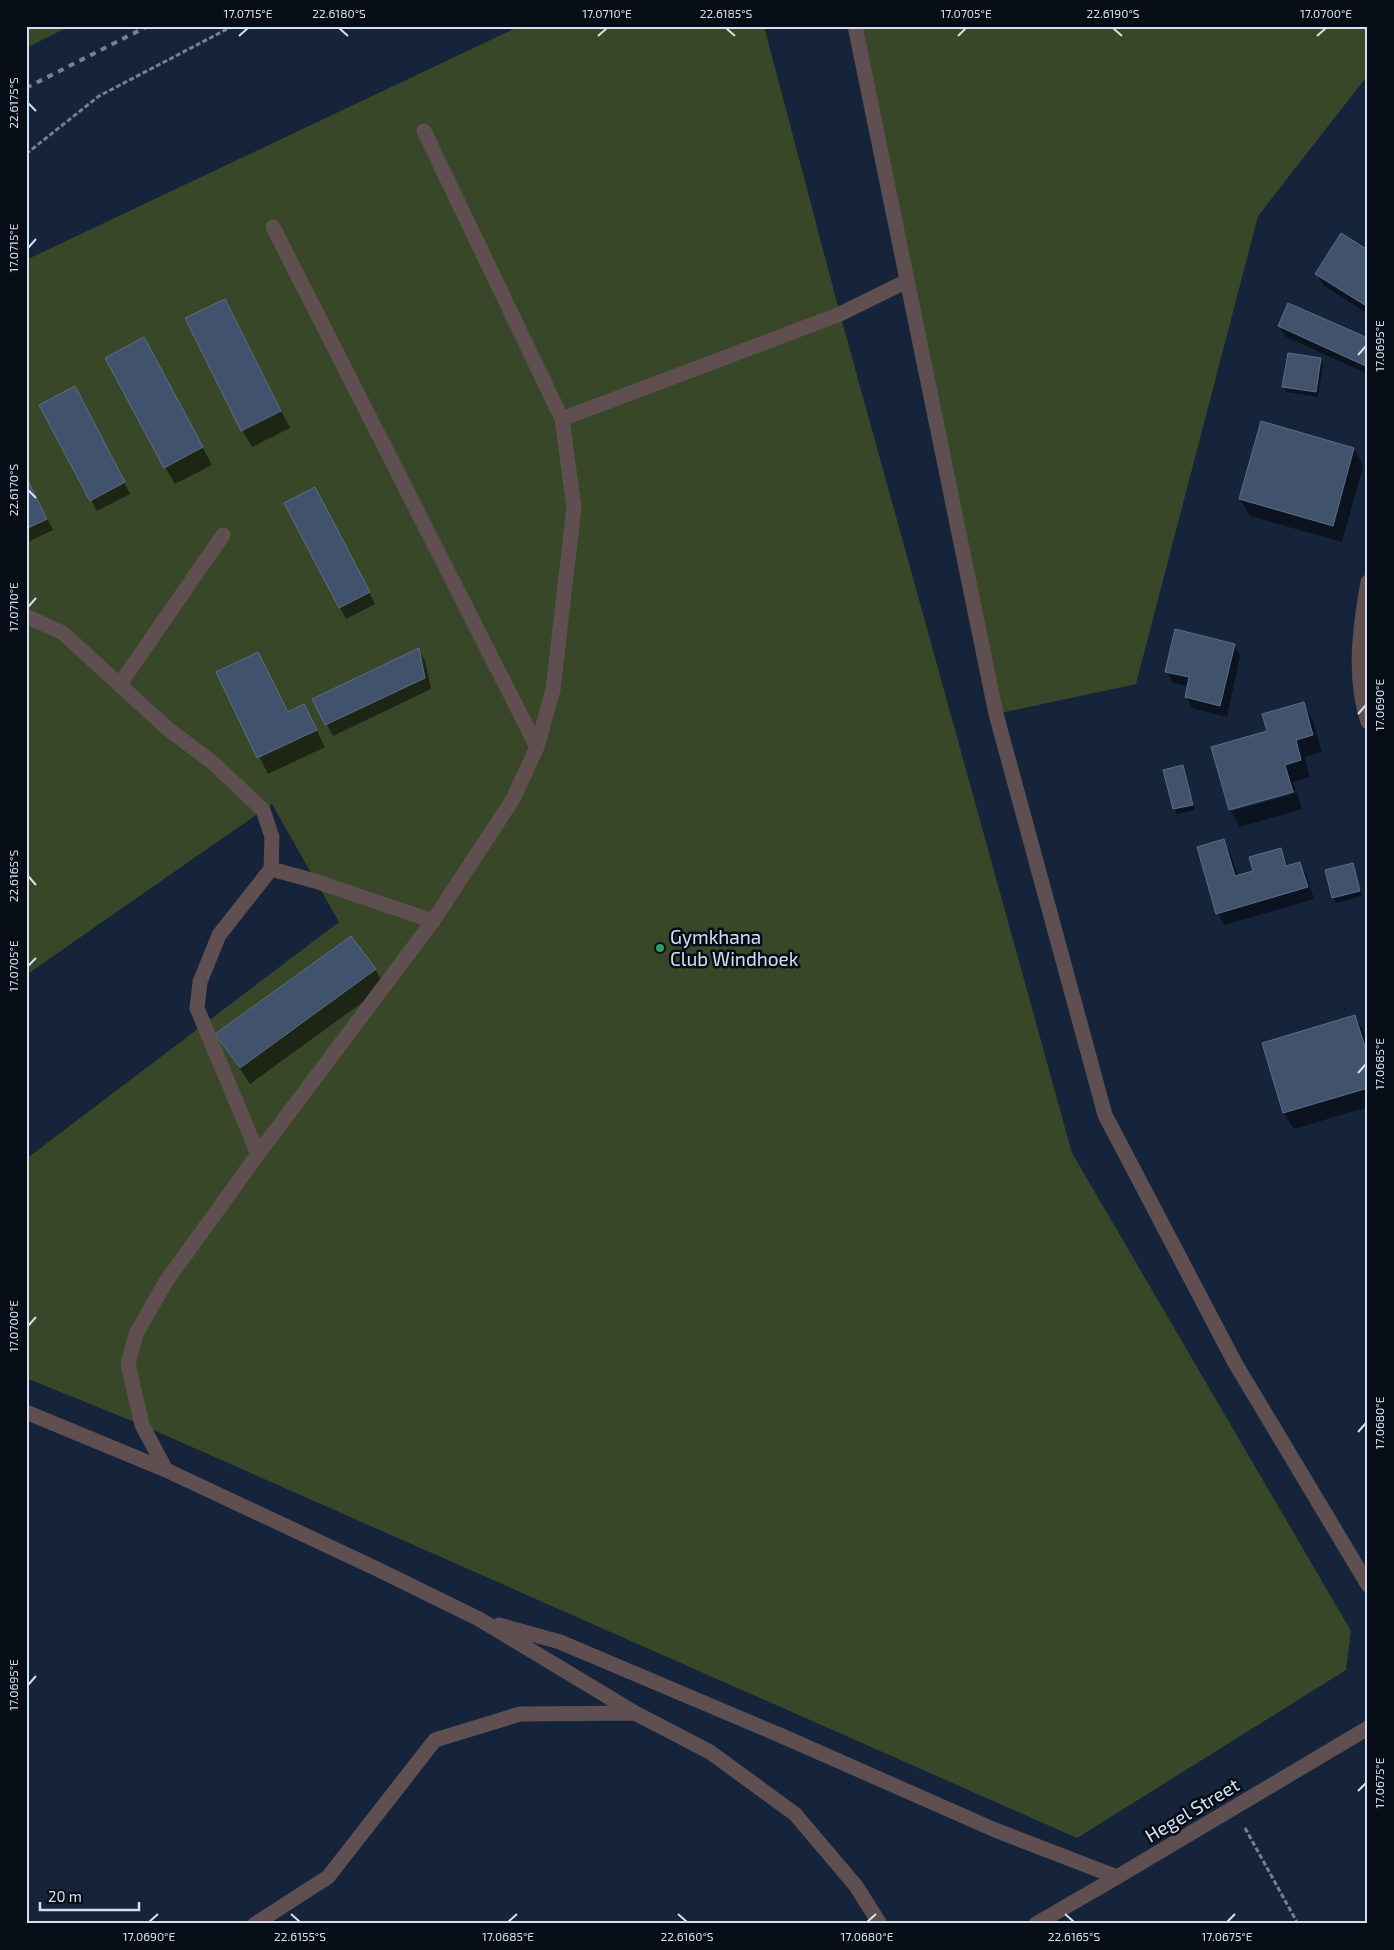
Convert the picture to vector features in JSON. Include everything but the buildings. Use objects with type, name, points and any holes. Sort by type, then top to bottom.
[{"type":"street","points":[[856,26],[996,714],[1105,1115],[1235,1363],[1368,1586]]},
{"type":"street","points":[[166,1470],[142,1425],[128,1364],[136,1334],[164,1283],[433,921],[512,799],[537,747],[553,690],[574,507],[562,419],[424,131]]},
{"type":"street","points":[[273,227],[537,747]]},
{"type":"street","points":[[562,419],[840,314],[907,281]]},
{"type":"street","points":[[120,684],[223,535]]},
{"type":"street","points":[[1368,582],[1360,627],[1360,672],[1368,722]]},
{"type":"street","points":[[26,616],[64,633],[168,729],[212,762],[263,810],[272,836],[271,869],[219,935],[200,982],[197,1008],[202,1025],[258,1154]]},
{"type":"street","points":[[271,869],[315,881],[433,921]]},
{"type":"street","points":[[26,1412],[166,1470],[480,1619],[635,1713],[710,1752],[795,1814],[856,1886],[880,1924]]},
{"type":"street","points":[[480,1619],[560,1642],[756,1724],[995,1830],[1117,1877]]},
{"type":"street","points":[[255,1924],[328,1877],[435,1740],[520,1714],[635,1713]]},
{"type":"street","name":"Hegel Street","points":[[1036,1924],[1368,1728]]},
{"type":"path","points":[[26,154],[100,96],[233,26]]},
{"type":"path","points":[[1234,1808],[1298,1924]]},
{"type":"green space","points":[[26,26],[70,26],[26,48]]},
{"type":"green space","name":"Gymkhana Club Windhoek","points":[[520,26],[764,26],[840,314],[1072,1153],[1351,1631],[1346,1670],[1077,1838],[142,1425],[26,1378],[26,1159],[339,922],[272,804],[26,975],[26,260]]},
{"type":"green space","points":[[855,26],[1368,26],[1368,75],[1258,216],[1136,684],[996,714]]},
{"type":"railway","points":[[26,88],[148,26]]},
{"type":"place","name":"Gymkhana Club Windhoek","points":[[660,948]]}]
